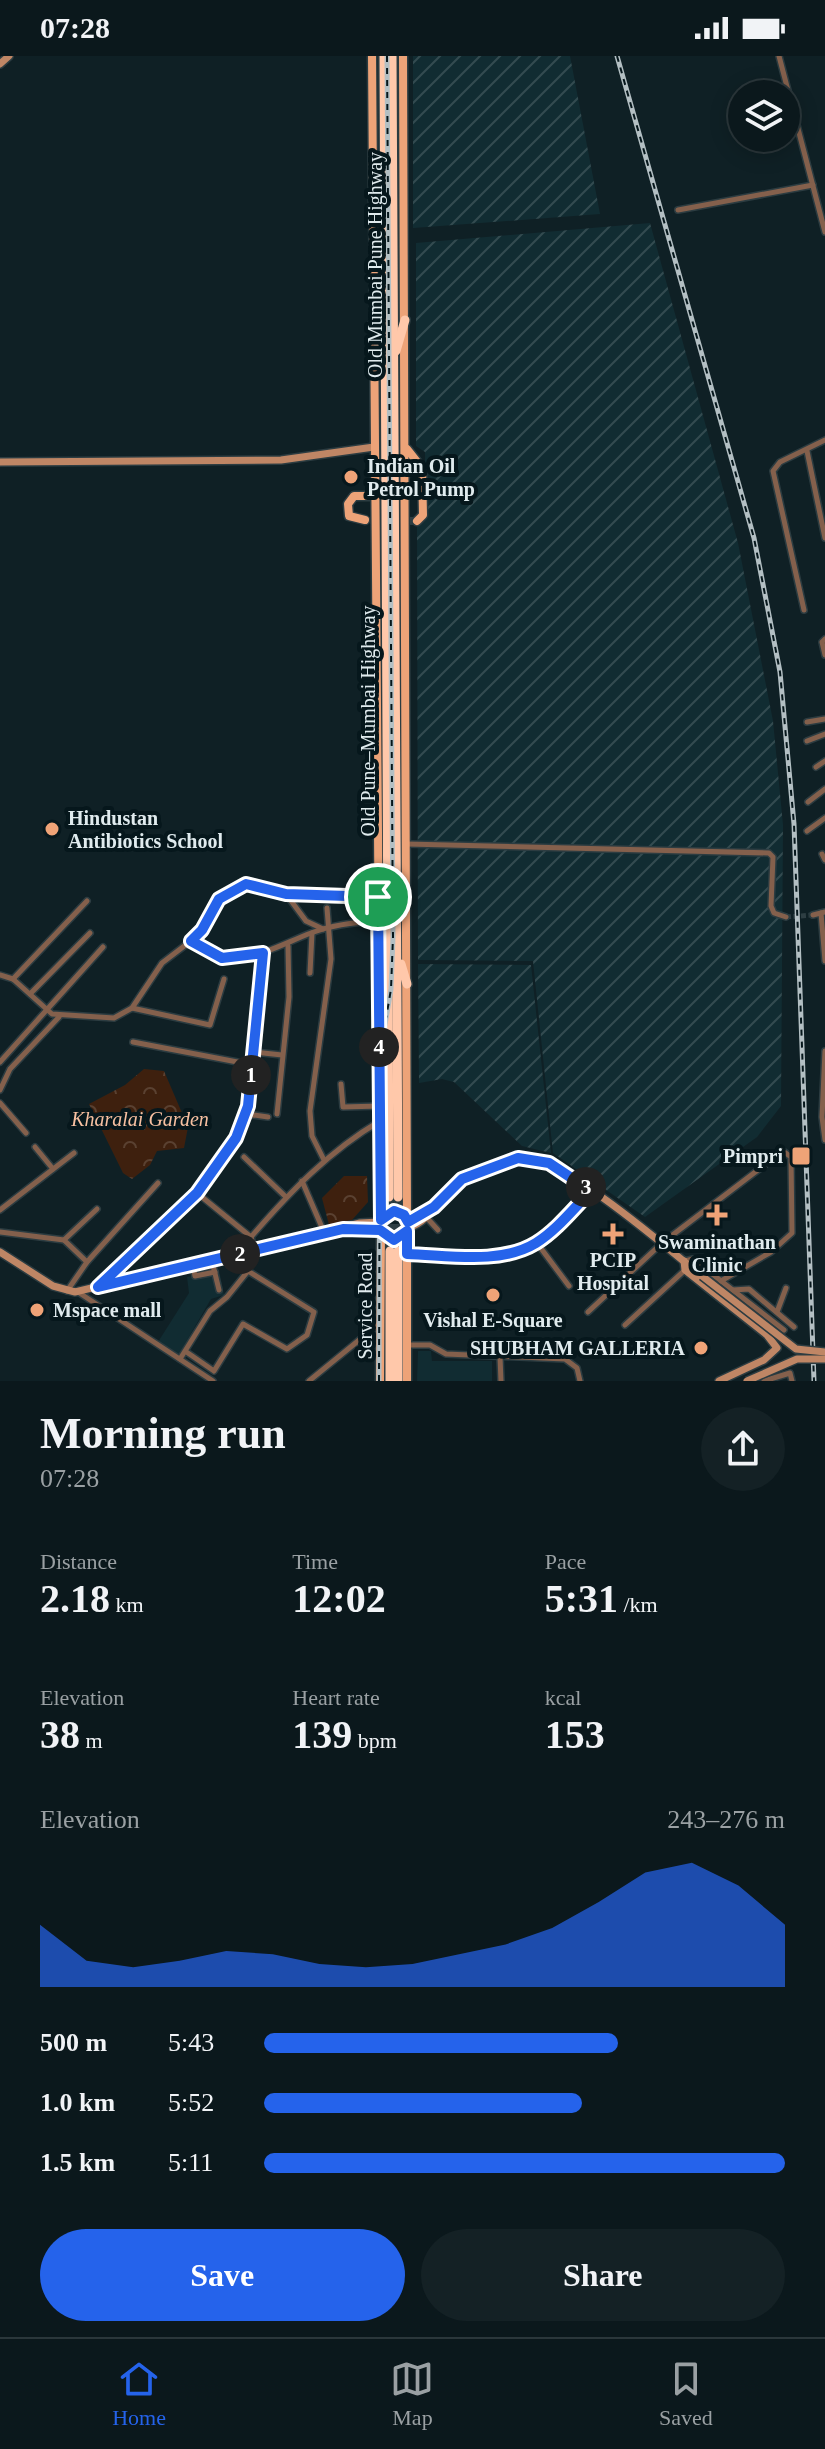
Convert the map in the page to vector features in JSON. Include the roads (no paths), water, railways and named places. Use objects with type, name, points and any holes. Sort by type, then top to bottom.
[{"type":"highway","name":"Old Mumbai Pune Highway","points":[[384,56],[389,364]]},
{"type":"highway","name":"Old Mumbai Pune Highway","points":[[389,474],[392,56]]},
{"type":"highway","points":[[389,364],[405,320]]},
{"type":"highway","points":[[373,324],[389,364]]},
{"type":"highway","name":"Old Pune–Mumbai Highway","points":[[389,474],[397,953],[394,1197],[388,969],[389,474]]},
{"type":"highway","points":[[397,953],[407,984]]},
{"type":"highway","points":[[379,1012],[388,969]]},
{"type":"highway","points":[[390,1381],[398,1252]]},
{"type":"highway","points":[[398,1252],[398,1381]]},
{"type":"main road","name":"Service Road","points":[[372,56],[380,1381]]},
{"type":"main road","points":[[403,56],[407,448],[407,1225],[398,1252],[407,1345],[407,1381]]},
{"type":"main road","points":[[407,448],[422,468],[423,515],[417,521]]},
{"type":"main road","points":[[365,520],[349,516],[348,504],[354,496],[374,496]]},
{"type":"main road","points":[[394,1211],[407,1225],[394,1240],[380,1226],[394,1211]]},
{"type":"street","points":[[0,64],[9,56]]},
{"type":"street","points":[[779,56],[822,208],[825,232]]},
{"type":"street","points":[[678,210],[813,185]]},
{"type":"street","points":[[804,610],[773,476],[776,465],[825,440]]},
{"type":"street","points":[[0,462],[281,460],[374,447]]},
{"type":"street","points":[[807,451],[825,538]]},
{"type":"street","points":[[825,639],[822,642],[825,655]]},
{"type":"street","points":[[807,722],[825,719]]},
{"type":"street","points":[[807,741],[825,734]]},
{"type":"street","points":[[816,767],[825,761]]},
{"type":"street","points":[[808,802],[825,789]]},
{"type":"street","points":[[807,831],[824,821]]},
{"type":"street","points":[[407,844],[769,853],[773,857],[771,906],[774,913],[786,917]]},
{"type":"street","points":[[0,975],[13,979],[47,1009],[60,1016],[106,1020],[132,1008],[162,963],[202,930],[219,899],[246,884],[286,894],[378,897]]},
{"type":"street","points":[[286,894],[306,921],[326,929]]},
{"type":"street","points":[[13,979],[87,901]]},
{"type":"street","points":[[324,1160],[312,1136],[310,1111],[331,959],[326,929],[327,908]]},
{"type":"street","points":[[813,915],[823,912],[825,961]]},
{"type":"street","points":[[191,941],[222,958],[263,953],[326,929],[378,921]]},
{"type":"street","points":[[30,994],[90,933]]},
{"type":"street","points":[[310,973],[312,933]]},
{"type":"street","points":[[277,1114],[289,997],[288,946]]},
{"type":"street","points":[[0,1062],[103,947]]},
{"type":"street","points":[[98,1287],[197,1193],[236,1138],[246,1114],[263,953]]},
{"type":"street","points":[[132,1008],[210,1025],[224,979]]},
{"type":"street","points":[[0,1090],[10,1069],[60,1016]]},
{"type":"street","points":[[133,1042],[253,1065]]},
{"type":"street","points":[[825,1051],[822,1117],[825,1140]]},
{"type":"street","points":[[254,1052],[282,1055]]},
{"type":"street","points":[[341,1084],[343,1107],[380,1106]]},
{"type":"street","points":[[0,1103],[26,1133]]},
{"type":"street","points":[[0,1119],[7,1111]]},
{"type":"street","points":[[246,1114],[268,1117]]},
{"type":"street","points":[[251,1237],[324,1160],[347,1140],[380,1121]]},
{"type":"street","points":[[35,1147],[53,1169]]},
{"type":"street","points":[[588,1312],[662,1243],[783,1151],[788,1152],[791,1157],[792,1233],[771,1252],[721,1281]]},
{"type":"street","points":[[0,1210],[74,1153]]},
{"type":"street","points":[[244,1157],[286,1197]]},
{"type":"street","points":[[407,1225],[434,1207],[462,1179],[518,1158],[549,1163],[662,1243],[684,1266],[767,1335],[777,1348],[781,1373]]},
{"type":"street","points":[[302,1181],[324,1233]]},
{"type":"street","points":[[67,1291],[87,1262],[158,1183]]},
{"type":"street","points":[[398,1252],[490,1256],[537,1243],[591,1191]]},
{"type":"street","points":[[197,1193],[251,1237],[255,1251]]},
{"type":"street","points":[[407,1225],[427,1218],[434,1207]]},
{"type":"street","points":[[64,1240],[97,1209]]},
{"type":"street","points":[[427,1218],[438,1230]]},
{"type":"street","points":[[0,1252],[67,1291],[78,1292],[324,1233],[380,1226]]},
{"type":"street","points":[[0,1232],[64,1240],[87,1262]]},
{"type":"street","points":[[537,1243],[569,1286]]},
{"type":"street","points":[[185,1351],[214,1371],[243,1324],[287,1349],[307,1335],[314,1319],[310,1307],[248,1271],[244,1253]]},
{"type":"street","points":[[625,1325],[693,1259],[784,1330]]},
{"type":"street","points":[[212,1261],[219,1290]]},
{"type":"street","points":[[193,1266],[195,1276],[215,1272]]},
{"type":"street","points":[[684,1266],[702,1276],[796,1349],[825,1352]]},
{"type":"street","points":[[180,1359],[210,1311],[227,1297],[248,1271]]},
{"type":"street","points":[[777,1312],[786,1288]]},
{"type":"street","points":[[733,1290],[749,1289],[794,1327]]},
{"type":"street","points":[[78,1292],[213,1381]]},
{"type":"street","points":[[309,1381],[381,1323]]},
{"type":"street","points":[[407,1345],[430,1345],[446,1354],[565,1359],[577,1368],[580,1381]]},
{"type":"street","points":[[719,1381],[764,1360],[777,1348]]},
{"type":"street","points":[[500,1357],[501,1381]]},
{"type":"street","points":[[747,1381],[797,1359],[825,1359]]},
{"type":"street","points":[[764,1381],[781,1373],[790,1373],[792,1381]]},
{"type":"tunnel","points":[[370,520],[417,521]]},
{"type":"tunnel","points":[[786,917],[813,915]]},
{"type":"tunnel","points":[[389,1197],[390,1251]]},
{"type":"tunnel","points":[[398,1197],[398,1251]]},
{"type":"railway","points":[[379,1381],[380,1054],[391,989],[393,937],[387,56]]},
{"type":"railway","points":[[617,56],[754,538],[780,672],[794,824],[814,1381]]},
{"type":"place","name":"Indian Oil Petrol Pump","points":[[351,477]]},
{"type":"place","name":"Hindustan Antibiotics School","points":[[52,829]]},
{"type":"place","name":"Pimpri","points":[[801,1156]]},
{"type":"place","name":"Swaminathan Clinic","points":[[717,1215]]},
{"type":"place","name":"PCIP Hospital","points":[[613,1234]]},
{"type":"place","name":"Vishal E-Square","points":[[493,1295]]},
{"type":"place","name":"Mspace mall","points":[[37,1310]]},
{"type":"place","name":"SHUBHAM GALLERIA","points":[[701,1348]]},
{"type":"park label","name":"Kharalai Garden","points":[[140,1119]]}]
